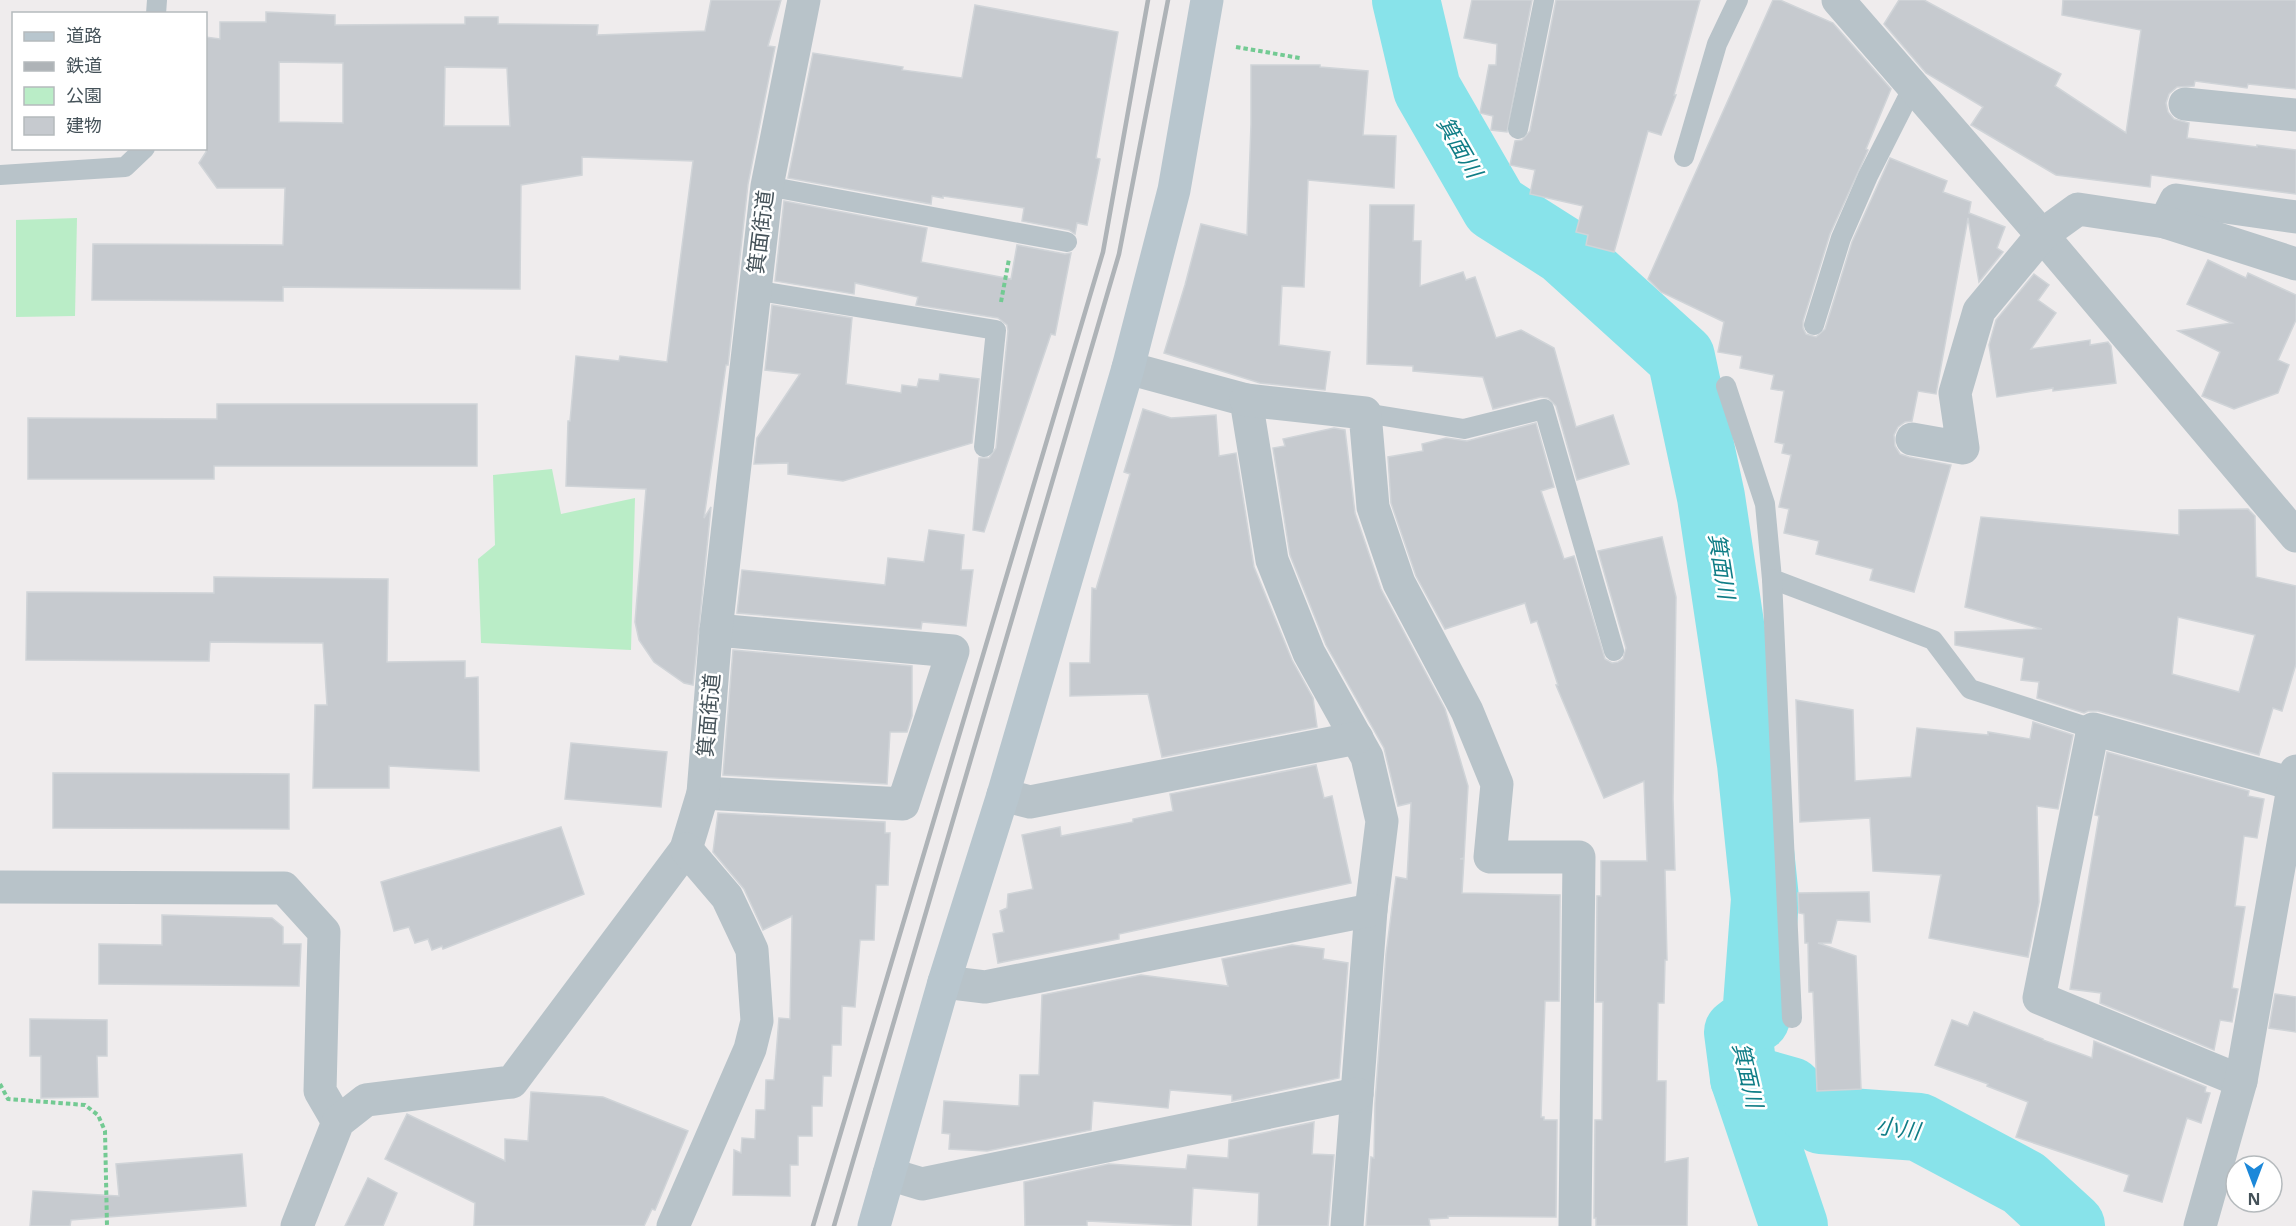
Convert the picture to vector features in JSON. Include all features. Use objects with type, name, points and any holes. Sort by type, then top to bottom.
[{"type":"street","name":"箕面街道","points":[[338,1122],[366,1100],[512,1082],[686,849],[703,792],[716,630],[767,186],[804,0]]},
{"type":"street","points":[[874,1226],[944,982],[1003,795],[1128,368],[1174,190],[1208,0]]},
{"type":"street","points":[[1838,0],[2042,235],[2296,537]]},
{"type":"street","points":[[2185,104],[2296,115]]},
{"type":"street","points":[[2165,222],[2176,200],[2296,217]]},
{"type":"street","points":[[1912,439],[1963,448],[1955,393],[1979,311],[2042,235],[2078,209],[2165,222],[2296,264]]},
{"type":"street","points":[[1128,368],[1246,400],[1365,413],[1373,507],[1399,583],[1467,711],[1497,784],[1490,857],[1579,857],[1575,1226]]},
{"type":"street","points":[[1246,400],[1272,560],[1309,653],[1367,757],[1382,821],[1371,910],[1347,1226]]},
{"type":"street","points":[[703,792],[903,804],[953,651],[716,630]]},
{"type":"street","points":[[2200,1226],[2241,1082],[2295,778],[2093,729],[2039,998],[2241,1082]]},
{"type":"street","points":[[1003,795],[1030,802],[1357,738]]},
{"type":"street","points":[[673,1226],[750,1049],[757,1021],[752,950],[727,897],[686,849]]},
{"type":"street","points":[[0,887],[284,888],[324,932],[320,1091],[338,1122],[297,1226]]},
{"type":"street","points":[[944,982],[985,987],[1371,910]]},
{"type":"street","points":[[889,1174],[922,1184],[1357,1094]]},
{"type":"lane","points":[[1518,129],[1544,0]]},
{"type":"lane","points":[[1684,157],[1717,44],[1738,0]]},
{"type":"lane","points":[[1814,324],[1841,238],[1868,176],[1913,87]]},
{"type":"lane","points":[[0,175],[125,167],[143,150]]},
{"type":"lane","points":[[767,186],[1067,242]]},
{"type":"lane","points":[[754,290],[996,330],[984,447]]},
{"type":"lane","points":[[1726,386],[1765,504],[1772,579],[1792,1018]]},
{"type":"lane","points":[[1365,413],[1464,429],[1544,409],[1614,651]]},
{"type":"lane","points":[[1772,579],[1933,640],[1970,689],[2093,729]]},
{"type":"path","points":[[1226,45],[1300,58]]},
{"type":"path","points":[[996,330],[1014,232]]},
{"type":"path","points":[[0,1084],[8,1099],[85,1105],[99,1115],[105,1131],[107,1226]]},
{"type":"green space","points":[[77,218],[75,316],[16,317],[16,220]]},
{"type":"green space","points":[[552,469],[561,514],[635,498],[631,650],[481,643],[478,559],[495,545],[493,475]]},
{"type":"building","points":[[711,0],[781,0],[768,46],[775,47],[748,184],[728,365],[726,365],[704,518],[711,507],[693,685],[684,683],[654,662],[639,640],[635,622],[646,489],[566,486],[568,421],[570,421],[576,356],[619,361],[620,356],[667,362],[693,161],[582,157],[582,175],[521,185],[520,289],[283,287],[283,301],[92,300],[93,244],[283,245],[285,188],[217,188],[199,163],[207,150],[207,37],[220,39],[220,22],[266,22],[266,12],[335,15],[335,25],[465,24],[465,17],[498,17],[498,24],[598,25],[597,35],[705,31]],"holes":[[[279,62],[343,63],[343,123],[279,122]],[[445,67],[507,68],[510,126],[444,126]]]},
{"type":"building","points":[[1472,0],[1532,0],[1507,132],[1491,130],[1493,116],[1480,113],[1489,65],[1496,65],[1497,44],[1464,38]]},
{"type":"building","points":[[1556,0],[1700,0],[1674,95],[1676,95],[1661,135],[1648,131],[1614,252],[1586,245],[1588,235],[1576,232],[1583,206],[1530,194],[1535,170],[1510,165],[1515,141],[1522,140],[1530,131]]},
{"type":"building","points":[[1773,0],[1780,0],[1833,23],[1891,89],[1866,149],[1868,150],[1830,234],[1803,321],[1806,334],[1816,337],[1825,329],[1852,242],[1890,158],[1947,181],[1943,192],[1971,202],[1969,213],[2005,227],[1997,248],[2003,252],[1979,282],[1968,218],[1936,394],[1918,391],[1912,421],[1905,422],[1898,427],[1894,435],[1895,446],[1900,454],[1951,465],[1914,592],[1870,580],[1873,569],[1816,554],[1819,541],[1784,533],[1789,509],[1779,507],[1791,455],[1782,453],[1784,444],[1775,442],[1784,391],[1771,389],[1774,375],[1740,368],[1742,356],[1718,352],[1724,322],[1661,292],[1648,279]]},
{"type":"building","points":[[1899,0],[1924,0],[2061,74],[2055,86],[2126,133],[2141,30],[2062,15],[2063,0],[2296,0],[2296,89],[2248,84],[2247,88],[2195,81],[2194,86],[2177,87],[2169,94],[2166,103],[2168,112],[2174,119],[2189,123],[2187,138],[2296,150],[2296,194],[2151,175],[2150,187],[2056,175],[1971,125],[1983,107],[1926,73],[1884,24]]},
{"type":"building","points":[[975,5],[1118,32],[1096,158],[1100,159],[1087,225],[1077,223],[1075,234],[1069,230],[1022,221],[1024,208],[943,196],[943,198],[932,196],[931,204],[788,178],[813,53],[903,67],[902,70],[962,78]]},
{"type":"building","points":[[1251,65],[1320,65],[1320,67],[1368,71],[1363,135],[1396,136],[1394,188],[1308,180],[1304,287],[1282,286],[1279,345],[1330,352],[1325,390],[1260,383],[1164,353],[1201,224],[1247,235]]},
{"type":"building","points":[[784,201],[927,228],[921,262],[1011,279],[1017,245],[1065,254],[1071,253],[1055,335],[1051,334],[984,532],[973,530],[979,458],[989,458],[996,448],[1007,325],[998,318],[916,305],[918,297],[855,283],[854,294],[775,281]]},
{"type":"building","points":[[1370,205],[1414,205],[1413,241],[1421,241],[1420,286],[1463,272],[1466,280],[1475,277],[1496,338],[1521,330],[1554,348],[1576,427],[1613,415],[1629,464],[1577,480],[1556,406],[1548,398],[1541,397],[1493,409],[1483,377],[1413,371],[1413,366],[1367,364]]},
{"type":"building","points":[[2208,260],[2246,278],[2248,273],[2296,295],[2296,320],[2278,360],[2289,365],[2278,393],[2234,409],[2202,396],[2220,352],[2178,331],[2232,323],[2187,304]]},
{"type":"building","points":[[2034,274],[2049,285],[2038,300],[2056,313],[2031,349],[2090,340],[2090,345],[2108,342],[2111,346],[2116,383],[2053,391],[2053,388],[1997,397],[1989,345],[1996,320]]},
{"type":"building","points":[[772,305],[852,318],[846,384],[901,393],[902,385],[917,387],[919,379],[939,381],[940,374],[979,379],[972,443],[843,481],[788,474],[788,463],[754,464],[757,438],[800,374],[765,370]]},
{"type":"building","points":[[217,404],[477,404],[477,466],[214,466],[214,479],[28,479],[28,418],[217,419]]},
{"type":"building","points":[[1143,409],[1171,418],[1216,415],[1219,456],[1236,453],[1254,567],[1292,660],[1313,698],[1317,727],[1162,757],[1148,694],[1070,696],[1070,663],[1090,663],[1092,588],[1096,589],[1130,474],[1124,472]]},
{"type":"building","points":[[1536,423],[1554,487],[1541,491],[1564,559],[1574,556],[1605,659],[1612,663],[1618,662],[1623,659],[1626,648],[1598,551],[1662,537],[1676,597],[1673,799],[1675,870],[1665,870],[1667,960],[1665,960],[1664,1003],[1658,1003],[1657,1081],[1666,1081],[1665,1162],[1688,1158],[1687,1226],[1596,1226],[1596,1218],[1594,1218],[1595,1120],[1602,1120],[1603,1002],[1596,1002],[1597,896],[1601,896],[1601,861],[1647,861],[1644,781],[1604,798],[1556,685],[1558,685],[1537,621],[1531,623],[1525,603],[1445,629],[1416,576],[1391,503],[1388,457],[1423,451],[1422,444],[1446,438],[1467,441]]},
{"type":"building","points":[[1334,428],[1345,430],[1355,513],[1381,589],[1445,709],[1468,786],[1464,858],[1460,859],[1464,859],[1462,893],[1560,895],[1559,1001],[1545,1001],[1541,1117],[1544,1117],[1544,1120],[1557,1120],[1556,1217],[1448,1216],[1448,1218],[1429,1219],[1430,1226],[1366,1226],[1371,1157],[1374,1158],[1375,1103],[1386,954],[1396,877],[1407,879],[1411,803],[1398,806],[1384,748],[1326,645],[1290,555],[1273,448],[1285,446],[1283,439]]},
{"type":"building","points":[[2248,509],[2255,516],[2256,577],[2296,586],[2296,664],[2282,711],[2273,708],[2259,755],[2098,711],[2084,713],[2037,698],[2039,682],[2021,680],[2024,658],[1955,645],[1955,632],[2042,629],[1965,607],[1981,517],[2179,535],[2179,510]],"holes":[[[2178,617],[2255,635],[2239,692],[2172,674]]]},
{"type":"building","points":[[929,530],[964,535],[961,570],[973,570],[966,626],[922,622],[921,629],[737,613],[742,570],[885,585],[888,558],[924,562]]},
{"type":"building","points":[[214,577],[388,579],[387,662],[465,661],[465,678],[478,677],[479,771],[389,766],[389,788],[313,788],[315,705],[327,705],[323,643],[210,642],[209,661],[26,660],[27,592],[214,593]]},
{"type":"building","points":[[733,650],[912,666],[912,716],[907,732],[890,732],[887,784],[723,775]]},
{"type":"building","points":[[1796,700],[1853,710],[1855,781],[1911,777],[1917,728],[1988,735],[1988,732],[2030,739],[2033,722],[2073,735],[2058,809],[2037,806],[2039,902],[2028,957],[1929,938],[1941,875],[1873,871],[1870,818],[1800,822]]},
{"type":"building","points":[[571,743],[667,752],[661,807],[565,799]]},
{"type":"building","points":[[2107,752],[2249,791],[2248,796],[2264,799],[2257,838],[2244,836],[2235,906],[2245,907],[2232,988],[2238,989],[2232,1022],[2220,1020],[2214,1050],[2100,1003],[2101,993],[2070,989],[2099,816],[2095,815]]},
{"type":"building","points":[[1316,765],[1324,798],[1332,796],[1351,883],[1119,934],[1119,939],[998,963],[993,934],[1004,932],[1000,911],[1007,908],[1008,894],[1033,889],[1022,835],[1060,827],[1061,836],[1133,822],[1133,819],[1173,811],[1170,794]]},
{"type":"building","points":[[53,773],[289,774],[289,829],[53,828]]},
{"type":"building","points":[[718,813],[885,822],[885,833],[890,833],[888,885],[876,885],[874,940],[860,940],[855,1007],[842,1006],[841,1045],[832,1045],[831,1076],[823,1076],[822,1106],[812,1106],[812,1136],[798,1136],[798,1165],[790,1165],[790,1196],[733,1195],[734,1150],[741,1153],[742,1138],[755,1139],[756,1110],[765,1110],[766,1080],[774,1080],[779,1018],[790,1019],[792,916],[763,930],[744,889],[713,852]]},
{"type":"building","points":[[561,827],[584,894],[443,949],[442,946],[432,950],[428,939],[415,943],[409,927],[394,931],[381,882]]},
{"type":"building","points":[[1869,892],[1870,922],[1837,920],[1831,943],[1818,943],[1856,956],[1861,1089],[1817,1091],[1813,992],[1809,992],[1808,943],[1805,943],[1804,914],[1799,913],[1798,893]]},
{"type":"building","points":[[162,915],[272,918],[283,927],[283,944],[301,944],[299,986],[99,984],[99,944],[162,945]]},
{"type":"building","points":[[1292,945],[1324,949],[1323,959],[1348,963],[1339,1078],[1232,1101],[1232,1095],[1170,1090],[1168,1108],[1093,1101],[1091,1130],[987,1151],[949,1149],[950,1134],[942,1133],[944,1101],[1019,1106],[1020,1075],[1039,1075],[1042,995],[1141,975],[1228,986],[1222,959]]},
{"type":"building","points":[[2275,994],[2296,997],[2296,1032],[2269,1028]]},
{"type":"building","points":[[1974,1012],[2092,1058],[2094,1041],[2206,1087],[2205,1092],[2210,1093],[2201,1123],[2187,1118],[2162,1202],[2124,1191],[2129,1175],[2016,1137],[2028,1102],[1987,1086],[1988,1084],[1935,1065],[1952,1020],[1968,1026]]},
{"type":"building","points":[[30,1019],[107,1020],[107,1056],[97,1056],[98,1097],[41,1098],[41,1056],[30,1056]]},
{"type":"building","points":[[531,1092],[603,1097],[688,1131],[655,1210],[652,1209],[644,1226],[474,1226],[475,1203],[385,1159],[407,1114],[505,1161],[505,1139],[528,1141]]},
{"type":"building","points":[[1314,1122],[1312,1154],[1334,1155],[1328,1226],[1258,1226],[1259,1193],[1193,1188],[1191,1226],[1087,1221],[1087,1226],[1025,1226],[1024,1182],[1109,1164],[1186,1169],[1188,1155],[1228,1158],[1229,1140]]},
{"type":"building","points":[[242,1154],[246,1206],[71,1220],[70,1226],[30,1226],[33,1191],[119,1196],[116,1164]]},
{"type":"building","points":[[368,1178],[397,1193],[383,1226],[345,1226]]},
{"type":"waterway","name":"箕面川","points":[[1406,0],[1427,89],[1495,207],[1564,251],[1681,357],[1711,497],[1751,764],[1765,899],[1756,1018],[1738,1032],[1744,1078],[1794,1226]]},
{"type":"waterway","name":"小川","points":[[1744,1078],[1790,1091],[1821,1120],[1919,1127],[2024,1183],[2071,1226]]},
{"type":"railway","points":[[813,1226],[1103,252],[1148,0]]},
{"type":"railway","points":[[834,1226],[1119,254],[1168,0]]}]
